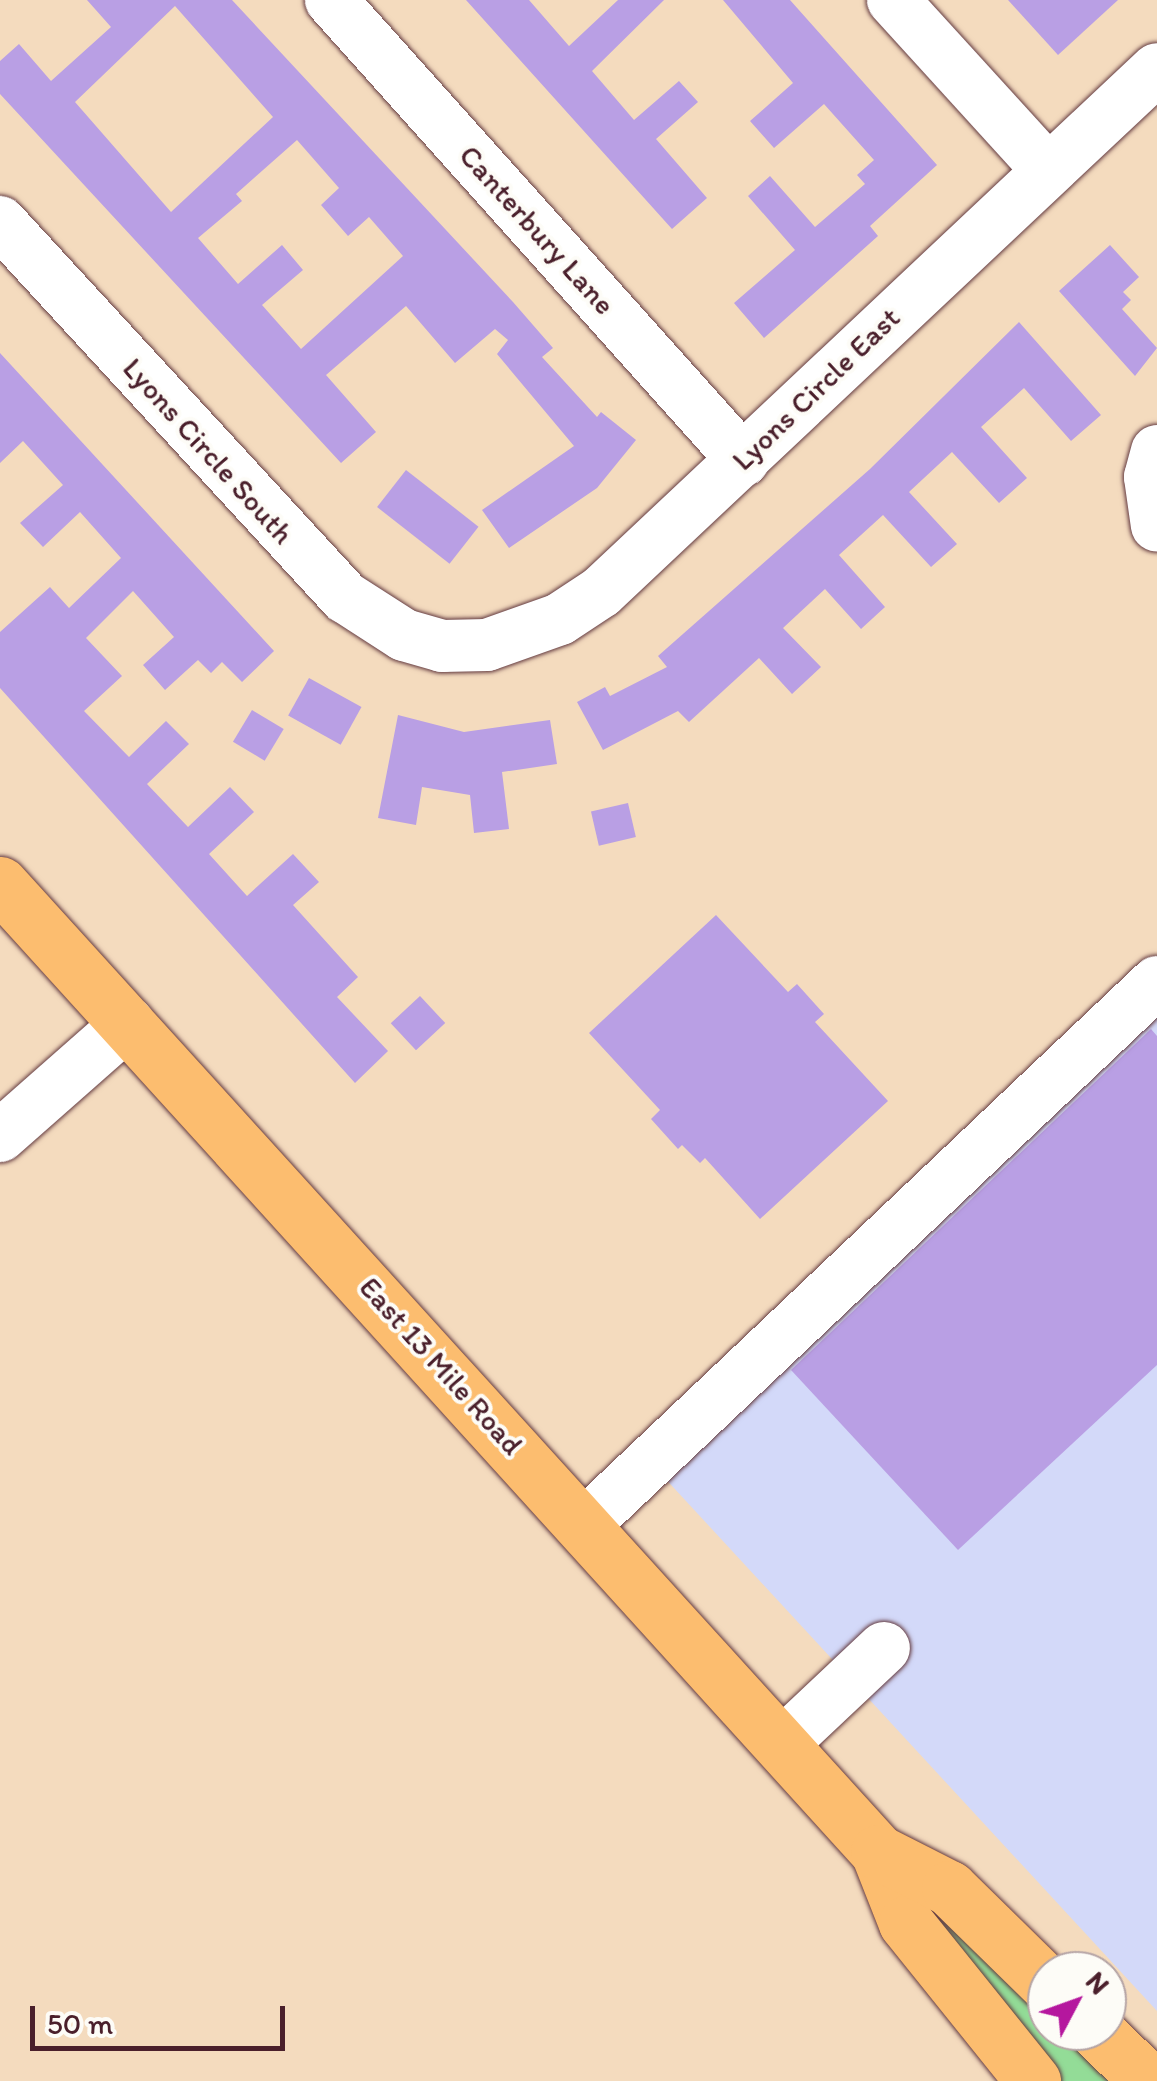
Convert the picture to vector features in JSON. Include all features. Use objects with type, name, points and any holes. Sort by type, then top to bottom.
[{"type":"main road","name":"East 13 Mile Road","points":[[0,884],[585,1524],[878,1852],[906,1923],[1033,2081]]},
{"type":"main road","name":"East 13 Mile Road","points":[[878,1852],[949,1888],[1027,1964]]},
{"type":"main road","points":[[1117,2051],[1148,2081]]},
{"type":"street","name":"Canterbury Lane","points":[[332,0],[742,460]]},
{"type":"street","points":[[893,0],[1047,169]]},
{"type":"street","name":"Lyons Circle East","points":[[442,646],[487,646],[560,620],[601,592],[1157,69]]},
{"type":"street","name":"Lyons Circle South","points":[[0,222],[321,576],[404,635],[442,646]]},
{"type":"street","points":[[1157,451],[1150,476],[1157,526]]},
{"type":"street","points":[[585,1524],[1157,982]]},
{"type":"street","points":[[0,1136],[128,1022]]},
{"type":"street","points":[[782,1744],[884,1648]]},
{"type":"shaded area","points":[[1157,968],[1157,2011],[1127,1979],[1127,1951],[1102,1951],[637,1448]]},
{"type":"green space","points":[[932,1902],[1027,1990],[1027,2040],[926,1906]]},
{"type":"green space","points":[[1035,2051],[1092,2051],[1123,2081],[1058,2081]]},
{"type":"building","points":[[87,0],[232,0],[513,302],[553,348],[542,357],[597,417],[601,412],[636,440],[597,488],[509,548],[482,510],[574,446],[497,354],[508,340],[495,329],[455,363],[406,306],[326,375],[376,432],[341,463],[0,94],[0,61],[19,44],[51,81],[111,27]],"holes":[[[175,6],[273,117],[171,212],[75,102]],[[297,140],[339,188],[321,205],[348,236],[369,217],[403,256],[301,349],[262,305],[303,270],[282,245],[238,284],[198,238],[242,201],[236,194]]]},
{"type":"building","points":[[466,0],[529,0],[569,46],[618,0],[664,0],[592,71],[634,120],[679,81],[698,102],[656,139],[707,198],[672,229]]},
{"type":"building","points":[[723,0],[790,0],[937,165],[870,226],[878,236],[764,338],[734,303],[795,250],[748,196],[770,176],[815,227],[865,184],[857,175],[874,160],[824,104],[774,148],[750,121],[793,83]]},
{"type":"building","points":[[1008,0],[1118,0],[1058,55]]},
{"type":"building","points":[[1110,245],[1139,277],[1123,292],[1131,300],[1122,309],[1157,348],[1135,376],[1059,291]]},
{"type":"building","points":[[1019,322],[1101,415],[1071,441],[1024,388],[981,427],[1027,478],[999,503],[952,452],[909,492],[957,544],[931,567],[883,515],[839,555],[885,607],[861,629],[825,589],[783,628],[821,667],[792,694],[759,658],[689,722],[678,711],[603,750],[577,702],[605,687],[610,696],[667,667],[658,656],[870,469]]},
{"type":"building","points":[[0,353],[274,651],[242,682],[222,662],[211,673],[198,660],[165,690],[143,665],[174,637],[133,591],[86,638],[122,676],[84,711],[129,757],[166,721],[189,744],[147,784],[188,827],[230,787],[254,812],[209,854],[247,896],[293,854],[319,882],[293,905],[358,977],[337,997],[388,1051],[355,1083],[0,688],[0,632],[50,587],[69,608],[121,558],[80,512],[43,547],[20,523],[63,485],[23,441],[0,463]]},
{"type":"building","points":[[406,470],[478,527],[450,564],[377,507]]},
{"type":"building","points":[[309,678],[361,707],[341,745],[288,716]]},
{"type":"building","points":[[252,710],[284,729],[265,761],[233,742]]},
{"type":"building","points":[[398,715],[464,732],[550,720],[557,764],[502,772],[509,829],[474,833],[470,795],[422,787],[416,825],[378,818]]},
{"type":"building","points":[[628,803],[636,837],[599,846],[591,812]]},
{"type":"building","points":[[716,915],[788,992],[797,984],[824,1014],[815,1022],[888,1101],[760,1219],[705,1158],[700,1163],[682,1145],[678,1149],[651,1119],[660,1110],[589,1033]]},
{"type":"building","points":[[420,996],[445,1023],[416,1050],[391,1023]]},
{"type":"building","points":[[1151,1029],[1157,1036],[1157,1365],[958,1550],[791,1370]]}]
